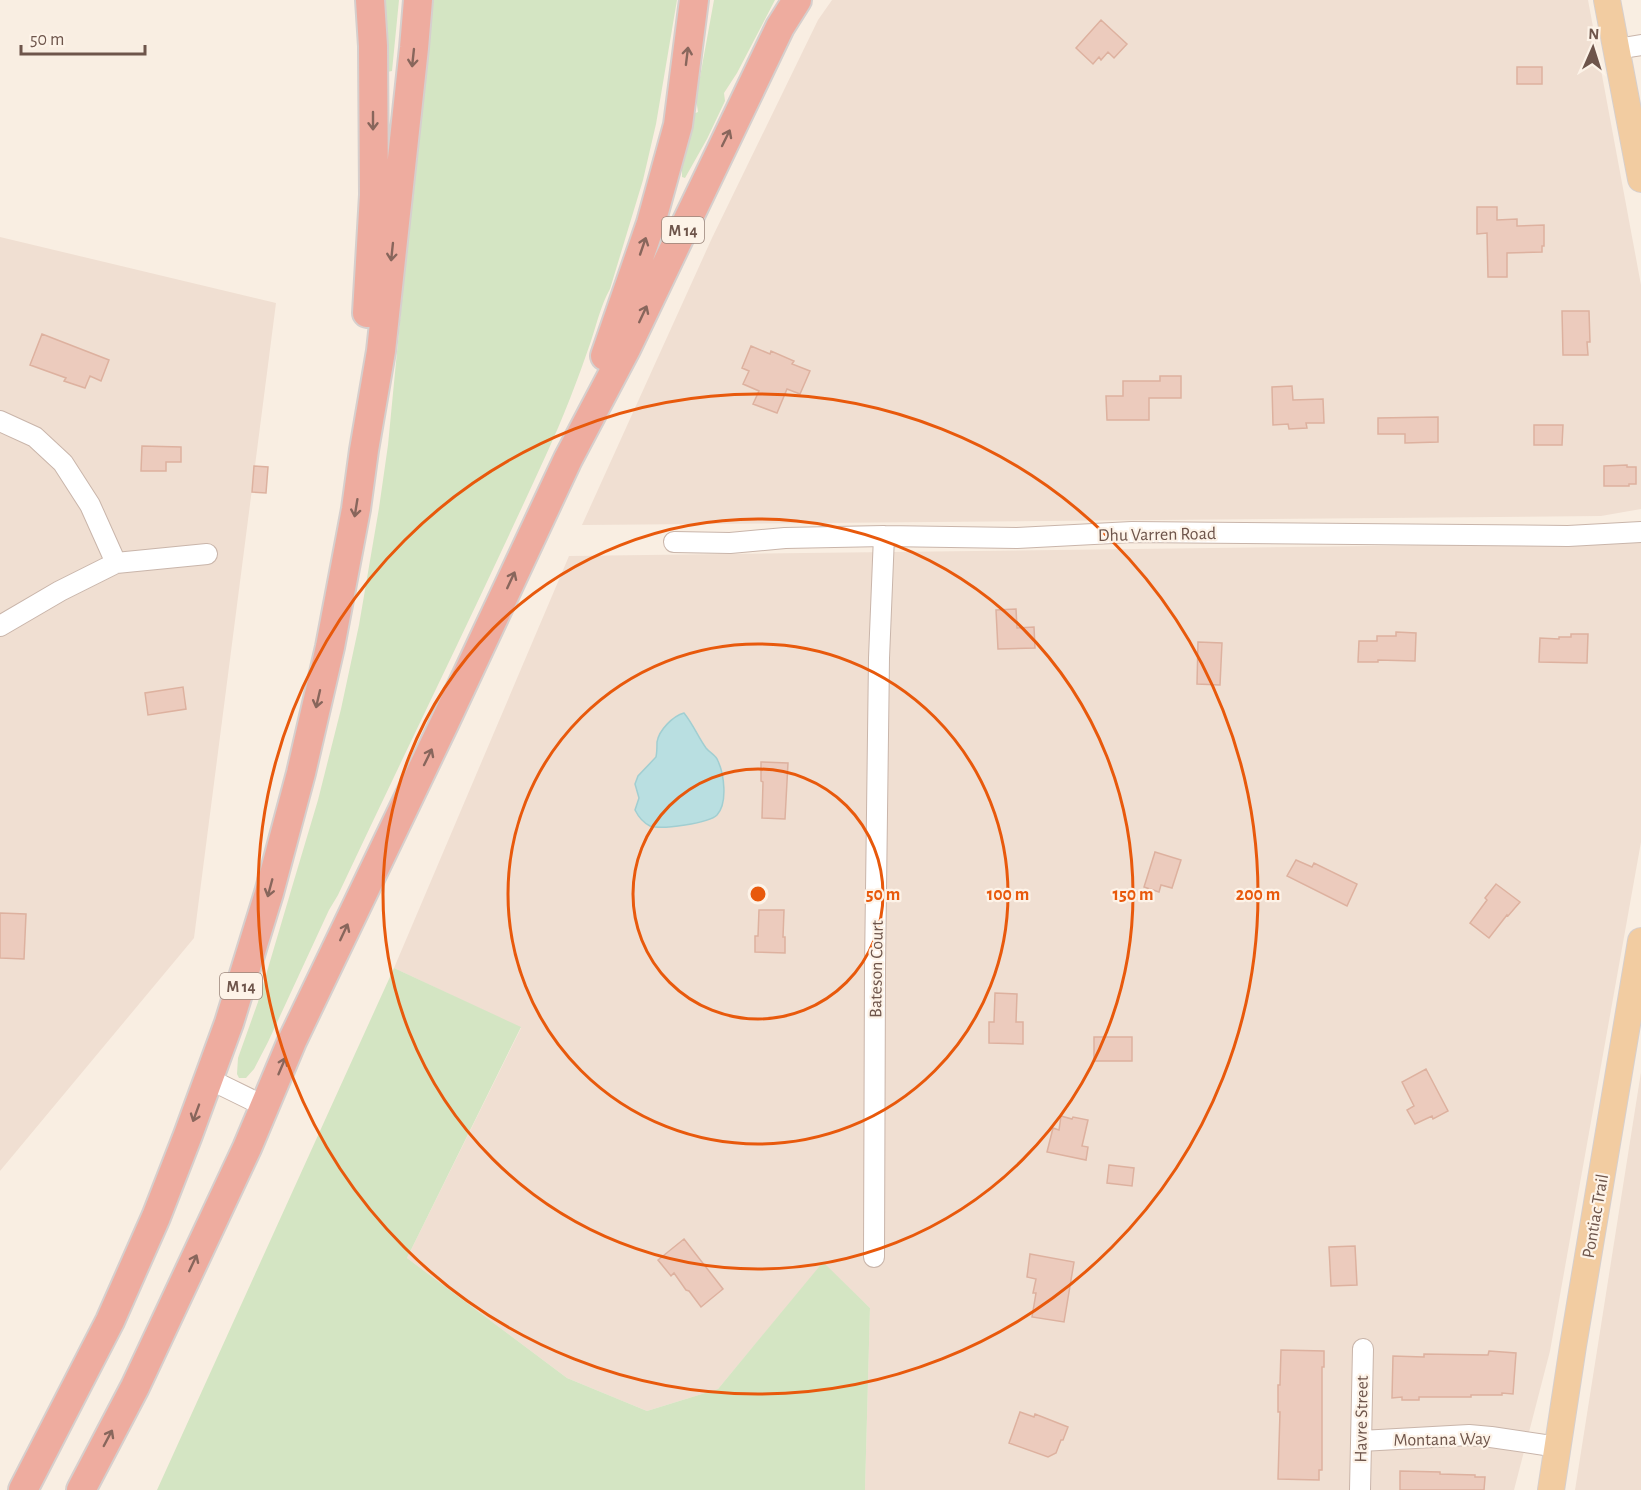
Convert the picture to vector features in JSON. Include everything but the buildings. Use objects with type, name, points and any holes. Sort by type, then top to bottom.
[{"type":"highway","points":[[364,450],[365,350],[374,195],[373,46],[370,0]]},
{"type":"highway","name":"M 14","points":[[23,1490],[110,1321],[156,1217],[229,1023],[269,893],[301,773],[332,636],[356,509],[381,351],[418,0]]},
{"type":"highway","points":[[568,459],[654,212],[678,125],[694,0]]},
{"type":"highway","name":"M 14","points":[[81,1490],[135,1387],[247,1148],[292,1041],[568,459],[626,349],[780,27],[797,0]]},
{"type":"main road","points":[[1607,0],[1629,47],[1641,179]]},
{"type":"main road","name":"Pontiac Trail","points":[[1551,1490],[1578,1318],[1639,965]]},
{"type":"street","points":[[0,421],[34,437],[63,463],[90,505],[116,563]]},
{"type":"street","name":"Dhu Varren Road","points":[[674,542],[730,543],[785,538],[884,536],[1017,538],[1143,532],[1568,536],[1641,532]]},
{"type":"street","name":"Bateson Court","points":[[874,1257],[879,658],[884,536]]},
{"type":"street","points":[[0,626],[60,591],[116,563],[207,554]]},
{"type":"street","points":[[208,1079],[264,1106]]},
{"type":"street","name":"Havre Street","points":[[1360,1490],[1363,1349]]},
{"type":"street","name":"Montana Way","points":[[1361,1441],[1469,1435],[1558,1447]]},
{"type":"shaded area","points":[[832,0],[1588,0],[1641,285],[1641,509],[1601,516],[582,525],[712,238],[818,20]]},
{"type":"shaded area","points":[[0,237],[276,303],[194,938],[0,1171]]},
{"type":"shaded area","points":[[1641,541],[1641,842],[1550,1351],[1514,1490],[865,1490],[870,1308],[823,1263],[718,1389],[647,1411],[567,1378],[407,1258],[521,1028],[394,968],[569,556]]},
{"type":"shaded area","points":[[1641,1072],[1641,1490],[1575,1490]]},
{"type":"green space","points":[[384,0],[399,0],[392,71],[387,72]]},
{"type":"green space","points":[[431,0],[677,0],[656,124],[643,180],[610,289],[564,413],[495,565],[268,1042],[254,1069],[246,1078],[239,1078],[238,1058],[258,1002],[318,800],[359,625],[388,445]]},
{"type":"green space","points":[[714,0],[775,0],[724,93],[725,101],[685,178],[682,177],[682,167],[693,114],[698,112],[696,99]]},
{"type":"green space","points":[[394,968],[521,1027],[407,1258],[567,1378],[647,1411],[718,1389],[823,1262],[870,1308],[865,1490],[157,1490]]},
{"type":"water","points":[[684,713],[706,748],[718,761],[723,781],[723,803],[717,815],[705,821],[674,826],[650,826],[635,810],[639,798],[635,784],[638,776],[656,757],[658,737],[664,728],[675,717]]}]
